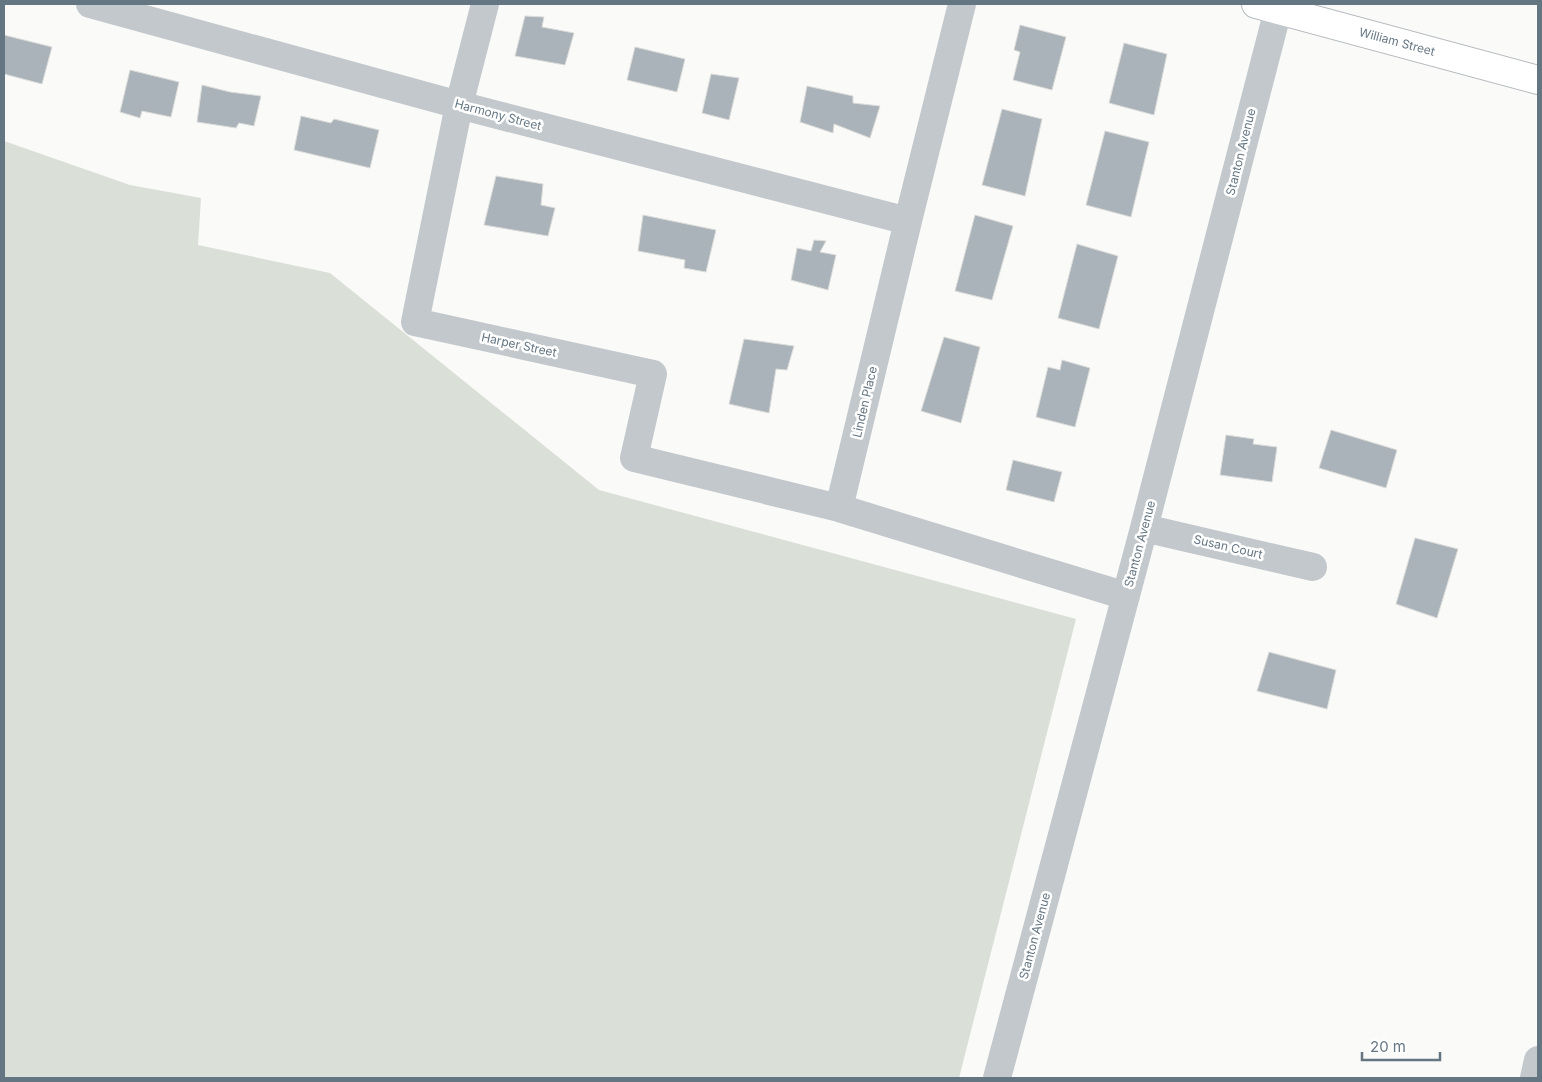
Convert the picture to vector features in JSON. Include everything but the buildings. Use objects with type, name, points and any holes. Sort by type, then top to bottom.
[{"type":"main road","name":"William Street","points":[[1267,7],[1538,80]]},
{"type":"street","name":"Harmony Street","points":[[90,4],[459,105],[908,221]]},
{"type":"street","name":"Harper Street","points":[[485,4],[459,105],[415,322],[653,374],[634,458],[839,508]]},
{"type":"street","name":"Linden Place","points":[[839,508],[962,4]]},
{"type":"street","name":"Stanton Avenue","points":[[997,1078],[1144,528],[1267,7]]},
{"type":"street","points":[[839,508],[1126,596]]},
{"type":"street","name":"Susan Court","points":[[1144,528],[1313,567]]},
{"type":"street","points":[[1534,1078],[1538,1060]]},
{"type":"shaded area","points":[[4,141],[130,185],[201,198],[198,245],[330,273],[599,490],[1076,619],[959,1078],[4,1078]]}]
